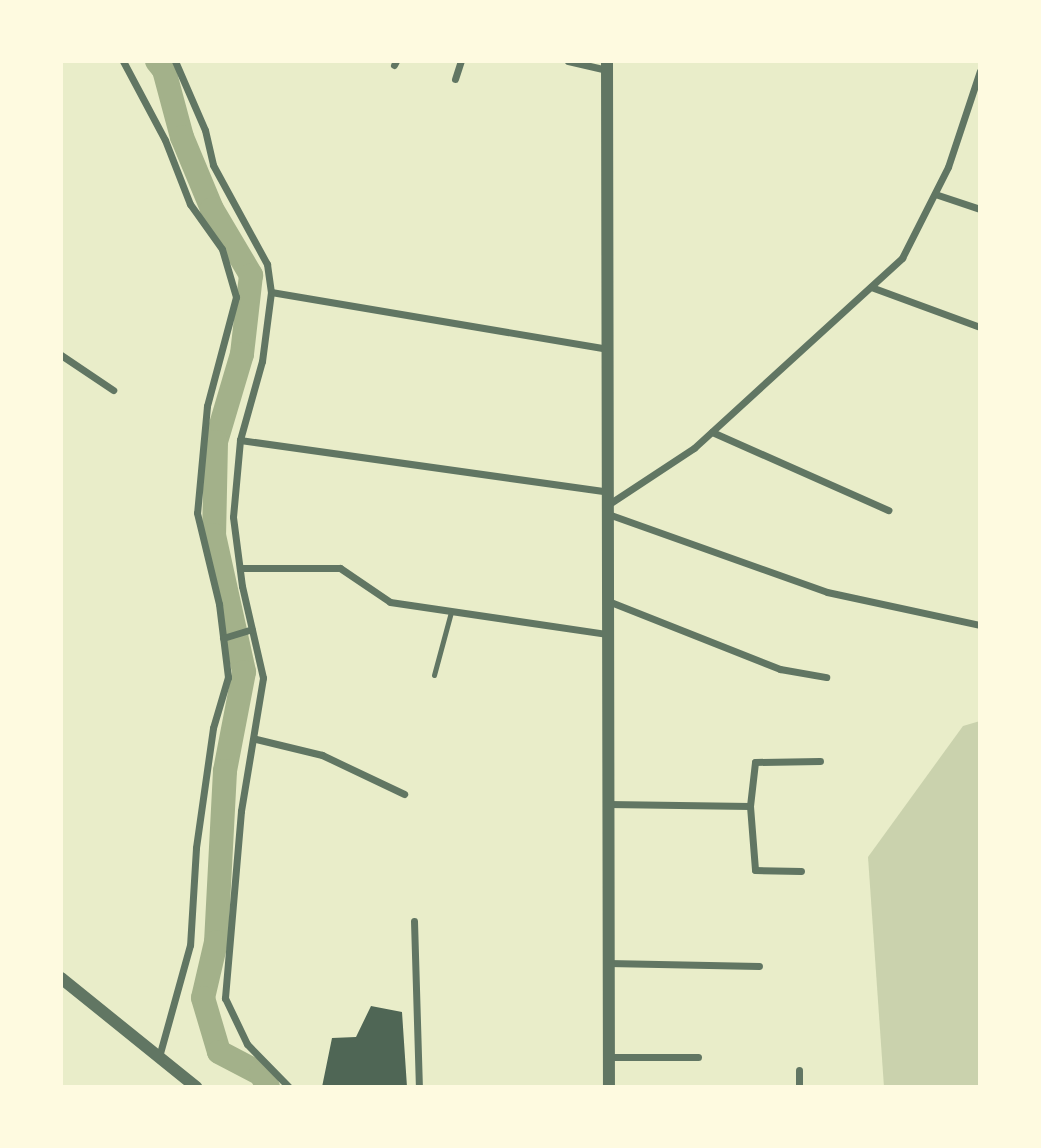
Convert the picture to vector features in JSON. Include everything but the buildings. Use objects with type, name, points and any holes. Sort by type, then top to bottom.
[{"type":"street","points":[[123,61],[165,140],[190,204],[222,249],[236,297],[207,406],[197,513],[223,638],[228,677],[211,741],[196,848],[190,945],[159,1057]]},
{"type":"street","points":[[175,61],[205,130],[213,165],[267,264],[271,292],[262,361],[240,440],[233,517],[240,568],[263,678],[256,739],[241,811],[225,998],[247,1044],[289,1087]]},
{"type":"street","points":[[455,79],[461,61]]},
{"type":"street","points":[[568,61],[607,65],[609,1087]]},
{"type":"street","points":[[608,503],[712,432],[902,258],[935,194],[980,71]]},
{"type":"street","points":[[935,194],[980,209]]},
{"type":"street","points":[[871,287],[980,327]]},
{"type":"street","points":[[271,292],[608,349]]},
{"type":"street","points":[[61,355],[113,390]]},
{"type":"street","points":[[712,432],[888,510]]},
{"type":"street","points":[[240,440],[608,503],[827,592],[980,625]]},
{"type":"street","points":[[240,568],[340,568],[390,602],[608,634]]},
{"type":"street","points":[[607,601],[780,669],[826,677]]},
{"type":"street","points":[[223,638],[253,629]]},
{"type":"street","points":[[256,739],[321,755],[404,794]]},
{"type":"street","points":[[801,871],[755,870],[750,806],[755,762],[820,761]]},
{"type":"street","points":[[608,804],[750,806]]},
{"type":"street","points":[[414,921],[419,1087]]},
{"type":"street","points":[[608,963],[759,966]]},
{"type":"street","points":[[61,978],[196,1087]]},
{"type":"street","points":[[609,1057],[698,1057]]},
{"type":"street","points":[[799,1070],[799,1087]]},
{"type":"lane","points":[[434,675],[450,612]]},
{"type":"green space","points":[[980,721],[980,1087],[884,1087],[868,857],[963,726]]},
{"type":"waterway","points":[[157,61],[164,70],[182,137],[212,209],[251,275],[242,354],[216,442],[214,535],[244,672],[225,771],[216,942],[203,998],[219,1052],[261,1074],[268,1087]]}]
